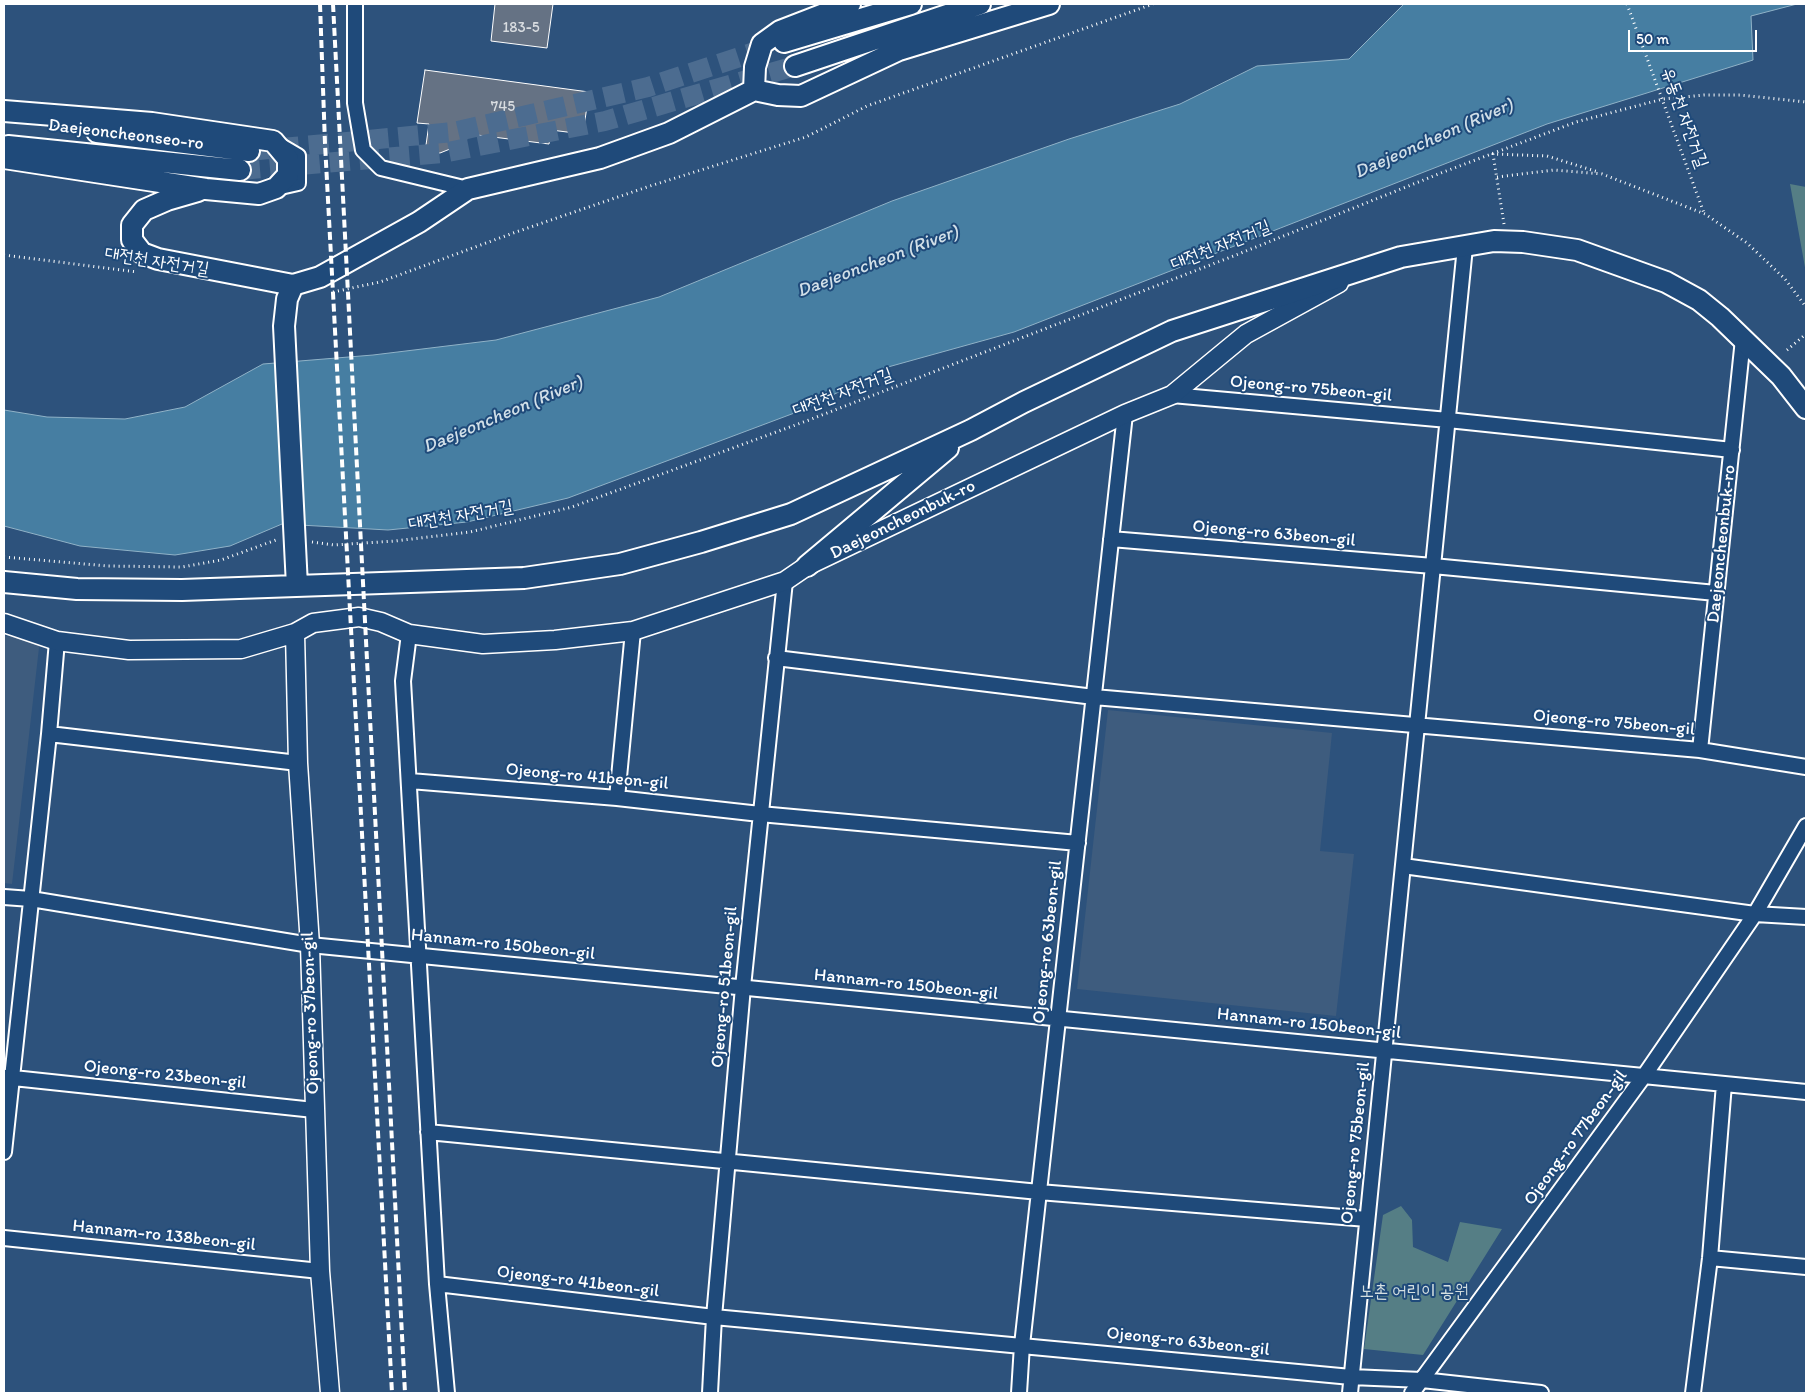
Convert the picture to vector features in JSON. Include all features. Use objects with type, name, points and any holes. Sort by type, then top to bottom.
[{"type":"main road","points":[[754,90],[755,67],[762,44],[780,31],[850,4]]},
{"type":"main road","points":[[784,42],[911,4]]},
{"type":"main road","points":[[795,66],[980,4]]},
{"type":"main road","points":[[206,189],[167,200],[144,210],[132,225],[132,240],[142,253],[158,259],[293,285],[320,277],[419,222],[468,189],[600,158],[670,133],[754,90],[778,95],[801,96],[899,50],[1049,4]]},
{"type":"main road","points":[[4,111],[152,123],[273,141],[288,159],[288,175],[276,188],[259,194],[206,189],[4,158]]},
{"type":"main road","name":"Daejeoncheonseo-ro","points":[[4,119],[249,151]]},
{"type":"main road","points":[[4,146],[240,170]]},
{"type":"main road","name":"Daejeoncheonbuk-ro","points":[[1368,267],[1401,257],[1494,241],[1577,250],[1666,282],[1699,300],[1781,376],[1806,408]]},
{"type":"main road","points":[[4,582],[77,589],[182,590],[524,578],[620,564],[701,542],[791,514],[971,430],[1024,402],[1172,331],[1368,267]]},
{"type":"main road","points":[[293,285],[287,299],[284,326],[297,586]]},
{"type":"main road","points":[[807,566],[971,430]]},
{"type":"main road","points":[[4,594],[92,599],[182,590]]},
{"type":"street","points":[[355,4],[355,103],[363,150],[381,168],[468,189]]},
{"type":"street","name":"Ojeong-ro 75beon-gil","points":[[1350,1393],[1465,247]]},
{"type":"street","name":"Daejeoncheonbuk-ro","points":[[4,622],[57,641],[129,650],[241,649],[295,633],[313,623],[359,617],[381,622],[409,634],[483,644],[555,640],[633,631],[785,581],[807,566],[1125,414],[1172,395],[1246,334],[1368,267]]},
{"type":"street","name":"Daejeoncheonbuk-ro","points":[[1700,750],[1743,339]]},
{"type":"street","name":"Ojeong-ro 75beon-gil","points":[[1172,395],[1448,420],[1732,450]]},
{"type":"street","name":"Ojeong-ro 63beon-gil","points":[[1019,1393],[1022,1344],[1125,414]]},
{"type":"street","name":"Ojeong-ro 63beon-gil","points":[[1111,539],[1433,566]]},
{"type":"street","points":[[1433,566],[1716,593]]},
{"type":"street","name":"Ojeong-ro 51beon-gil","points":[[710,1393],[714,1317],[743,988],[785,581]]},
{"type":"street","points":[[617,798],[633,631]]},
{"type":"street","name":"Ojeong-ro 37beon-gil","points":[[295,633],[298,763],[310,945],[320,1271],[330,1393]]},
{"type":"street","points":[[409,634],[403,681],[410,781],[417,956],[437,1284],[447,1393]]},
{"type":"street","points":[[4,1152],[8,1078],[31,899],[57,641]]},
{"type":"street","points":[[776,658],[1094,697],[1417,724]]},
{"type":"street","name":"Ojeong-ro 75beon-gil","points":[[1417,724],[1700,750],[1806,767]]},
{"type":"street","points":[[49,734],[298,763]]},
{"type":"street","name":"Ojeong-ro 41beon-gil","points":[[410,781],[617,798],[760,814]]},
{"type":"street","points":[[760,814],[1078,843]]},
{"type":"street","name":"Ojeong-ro 77beon-gil","points":[[1412,1393],[1644,1076],[1755,914],[1806,826]]},
{"type":"street","points":[[1403,866],[1755,914],[1806,917]]},
{"type":"street","name":"Hannam-ro 150beon-gil","points":[[4,897],[31,899],[310,945],[1806,1092]]},
{"type":"street","name":"Ojeong-ro 23beon-gil","points":[[8,1078],[314,1110]]},
{"type":"street","points":[[1692,1393],[1710,1258],[1724,1084]]},
{"type":"street","points":[[428,1132],[728,1163],[1039,1192],[1367,1219]]},
{"type":"street","name":"Hannam-ro 138beon-gil","points":[[4,1238],[320,1271]]},
{"type":"street","points":[[1710,1258],[1806,1267]]},
{"type":"street","name":"Ojeong-ro 41beon-gil","points":[[437,1284],[714,1317]]},
{"type":"street","points":[[714,1317],[1022,1344]]},
{"type":"street","name":"Ojeong-ro 63beon-gil","points":[[1022,1344],[1351,1377],[1422,1380]]},
{"type":"street","points":[[1422,1380],[1541,1393]]},
{"type":"path","points":[[323,294],[380,282],[516,232],[650,186],[806,137],[867,106],[1154,4]]},
{"type":"path","name":"유동천 자전거길","points":[[1627,4],[1705,214]]},
{"type":"path","name":"대전천 자전거길","points":[[4,557],[108,566],[182,567],[221,560],[280,539],[294,536],[334,545],[395,541],[470,532],[572,507],[680,469],[836,410],[1576,122],[1663,99],[1704,95],[1740,95],[1806,102]]},
{"type":"path","points":[[1506,242],[1493,154],[1547,156],[1602,174],[1705,214],[1746,243],[1785,279],[1806,307]]},
{"type":"path","points":[[1497,176],[1554,170],[1602,174]]},
{"type":"path","name":"대전천 자전거길","points":[[4,255],[140,272]]},
{"type":"path","points":[[1787,350],[1806,334]]},
{"type":"shaded area","points":[[4,636],[40,639],[12,884],[4,883]]},
{"type":"shaded area","points":[[1108,710],[1332,733],[1320,851],[1354,854],[1336,1016],[1077,989]]},
{"type":"green space","points":[[1790,184],[1806,187],[1806,273]]},
{"type":"green space","name":"노촌 어린이 공원","points":[[1401,1206],[1412,1220],[1413,1247],[1448,1262],[1460,1222],[1502,1229],[1423,1355],[1364,1349],[1383,1215]]},
{"type":"water","name":"Daejeoncheon (River)","points":[[1404,4],[1797,4],[1751,16],[1753,60],[1547,124],[1014,332],[888,367],[805,409],[568,498],[467,522],[388,530],[282,524],[230,546],[175,555],[80,546],[4,526],[4,410],[47,417],[125,419],[185,407],[263,364],[373,355],[496,340],[659,297],[892,201],[1069,139],[1180,104],[1257,66],[1349,59]]},
{"type":"building","points":[[495,4],[553,4],[547,48],[491,41]]},
{"type":"building","points":[[425,70],[589,92],[583,134],[551,130],[549,144],[469,134],[465,143],[440,153],[425,152],[429,124],[417,123]]},
{"type":"tunnel","points":[[249,151],[454,132],[648,87],[773,46]]},
{"type":"tunnel","points":[[240,170],[443,153],[605,121],[795,66]]},
{"type":"railway","points":[[320,4],[325,144],[392,1393]]},
{"type":"railway","points":[[333,4],[405,1393]]}]
